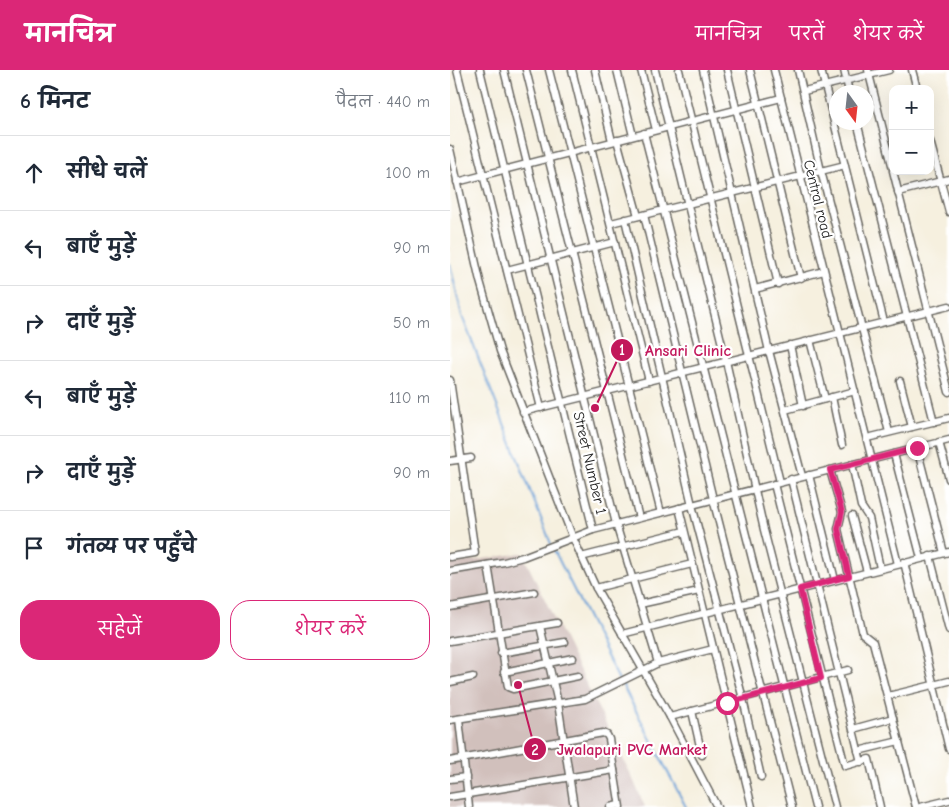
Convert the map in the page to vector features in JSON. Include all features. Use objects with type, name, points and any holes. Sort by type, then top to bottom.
[{"type":"street","points":[[457,70],[541,408]]},
{"type":"street","name":"Street Number 1","points":[[480,70],[506,169],[593,530]]},
{"type":"street","points":[[504,70],[616,524],[658,663]]},
{"type":"street","points":[[526,70],[638,518]]},
{"type":"street","points":[[549,70],[661,513]]},
{"type":"street","points":[[572,70],[649,381]]},
{"type":"street","points":[[595,70],[614,140],[641,215],[683,372],[713,499],[792,807]]},
{"type":"street","points":[[617,70],[633,136]]},
{"type":"street","points":[[641,70],[656,130]]},
{"type":"street","points":[[655,70],[726,361],[780,594],[835,807]]},
{"type":"street","points":[[679,70],[748,356],[821,678],[844,766],[869,760],[880,807]]},
{"type":"street","points":[[702,70],[733,193],[769,350],[835,580]]},
{"type":"street","points":[[727,70],[778,284]]},
{"type":"street","points":[[750,70],[801,278]]},
{"type":"street","name":"Central road","points":[[774,70],[872,459],[934,684],[949,749]]},
{"type":"street","points":[[798,70],[821,171],[889,432]]},
{"type":"street","points":[[821,70],[884,322]]},
{"type":"street","points":[[844,70],[847,85]]},
{"type":"street","points":[[804,91],[846,81],[868,72],[889,70]]},
{"type":"street","points":[[912,70],[916,85]]},
{"type":"street","points":[[868,72],[889,154]]},
{"type":"street","points":[[456,182],[781,98]]},
{"type":"street","points":[[859,130],[934,422]]},
{"type":"street","points":[[644,133],[816,807]]},
{"type":"street","points":[[450,150],[456,182],[490,319],[523,412],[572,538],[596,588],[640,670],[670,717],[717,807]]},
{"type":"street","points":[[934,156],[949,212]]},
{"type":"street","points":[[610,223],[844,165]]},
{"type":"street","points":[[894,175],[949,392]]},
{"type":"street","points":[[898,192],[949,179]]},
{"type":"street","points":[[625,219],[692,505],[743,698],[761,777]]},
{"type":"street","points":[[507,270],[615,242]]},
{"type":"street","points":[[755,289],[824,271]]},
{"type":"street","points":[[523,412],[949,306]]},
{"type":"street","points":[[810,340],[842,445]]},
{"type":"street","points":[[790,346],[803,406]]},
{"type":"street","points":[[450,380],[477,566]]},
{"type":"street","points":[[900,381],[912,427]]},
{"type":"street","points":[[785,410],[855,391]]},
{"type":"street","points":[[867,438],[949,418]]},
{"type":"street","points":[[450,571],[523,557],[593,530],[949,440]]},
{"type":"street","points":[[939,442],[949,480]]},
{"type":"street","points":[[622,634],[946,552],[917,448]]},
{"type":"street","points":[[894,454],[921,558]]},
{"type":"street","points":[[450,461],[472,458]]},
{"type":"street","points":[[852,464],[861,506],[869,518],[880,568]]},
{"type":"street","points":[[830,470],[842,512],[838,529],[863,634],[873,642],[916,807]]},
{"type":"street","points":[[791,479],[861,762]]},
{"type":"street","points":[[679,508],[752,807]]},
{"type":"street","points":[[852,516],[867,572]]},
{"type":"street","points":[[581,557],[684,531]]},
{"type":"street","points":[[450,557],[475,554]]},
{"type":"street","points":[[930,556],[949,630]]},
{"type":"street","points":[[596,588],[692,564]]},
{"type":"street","points":[[488,565],[506,685],[510,689],[578,676]]},
{"type":"street","points":[[640,604],[699,590]]},
{"type":"street","points":[[450,607],[534,592]]},
{"type":"street","points":[[450,641],[557,624]]},
{"type":"street","points":[[540,626],[547,663],[558,703],[574,807]]},
{"type":"street","points":[[501,654],[565,642]]},
{"type":"street","points":[[450,720],[585,699],[602,692],[640,670],[658,663],[713,649]]},
{"type":"street","points":[[504,672],[573,658]]},
{"type":"street","points":[[670,717],[848,670]]},
{"type":"street","points":[[450,682],[472,677]]},
{"type":"street","points":[[888,696],[949,681]]},
{"type":"street","points":[[692,712],[702,755]]},
{"type":"street","points":[[459,718],[469,807]]},
{"type":"street","points":[[852,729],[893,718]]},
{"type":"street","points":[[942,721],[949,719]]},
{"type":"street","points":[[450,761],[603,733],[607,735],[619,806],[610,807]]},
{"type":"street","points":[[858,751],[899,741]]},
{"type":"street","points":[[450,797],[614,770]]},
{"type":"street","points":[[450,779],[466,777]]},
{"type":"street","points":[[920,807],[939,805],[949,800]]},
{"type":"shaded area","points":[[522,553],[645,807],[450,807],[450,564]]},
{"type":"waterway","points":[[450,264],[462,316],[551,544]]},
{"type":"waterway","points":[[553,548],[619,680]]},
{"type":"waterway","points":[[622,684],[686,807]]},
{"type":"place","name":"Ansari Clinic","points":[[595,408]]},
{"type":"place","name":"Jwalapuri PVC Market","points":[[518,685]]},
{"type":"route","points":[[727,703],[821,678],[800,589],[849,576],[837,523],[842,517],[842,512],[830,470],[917,448]]}]
